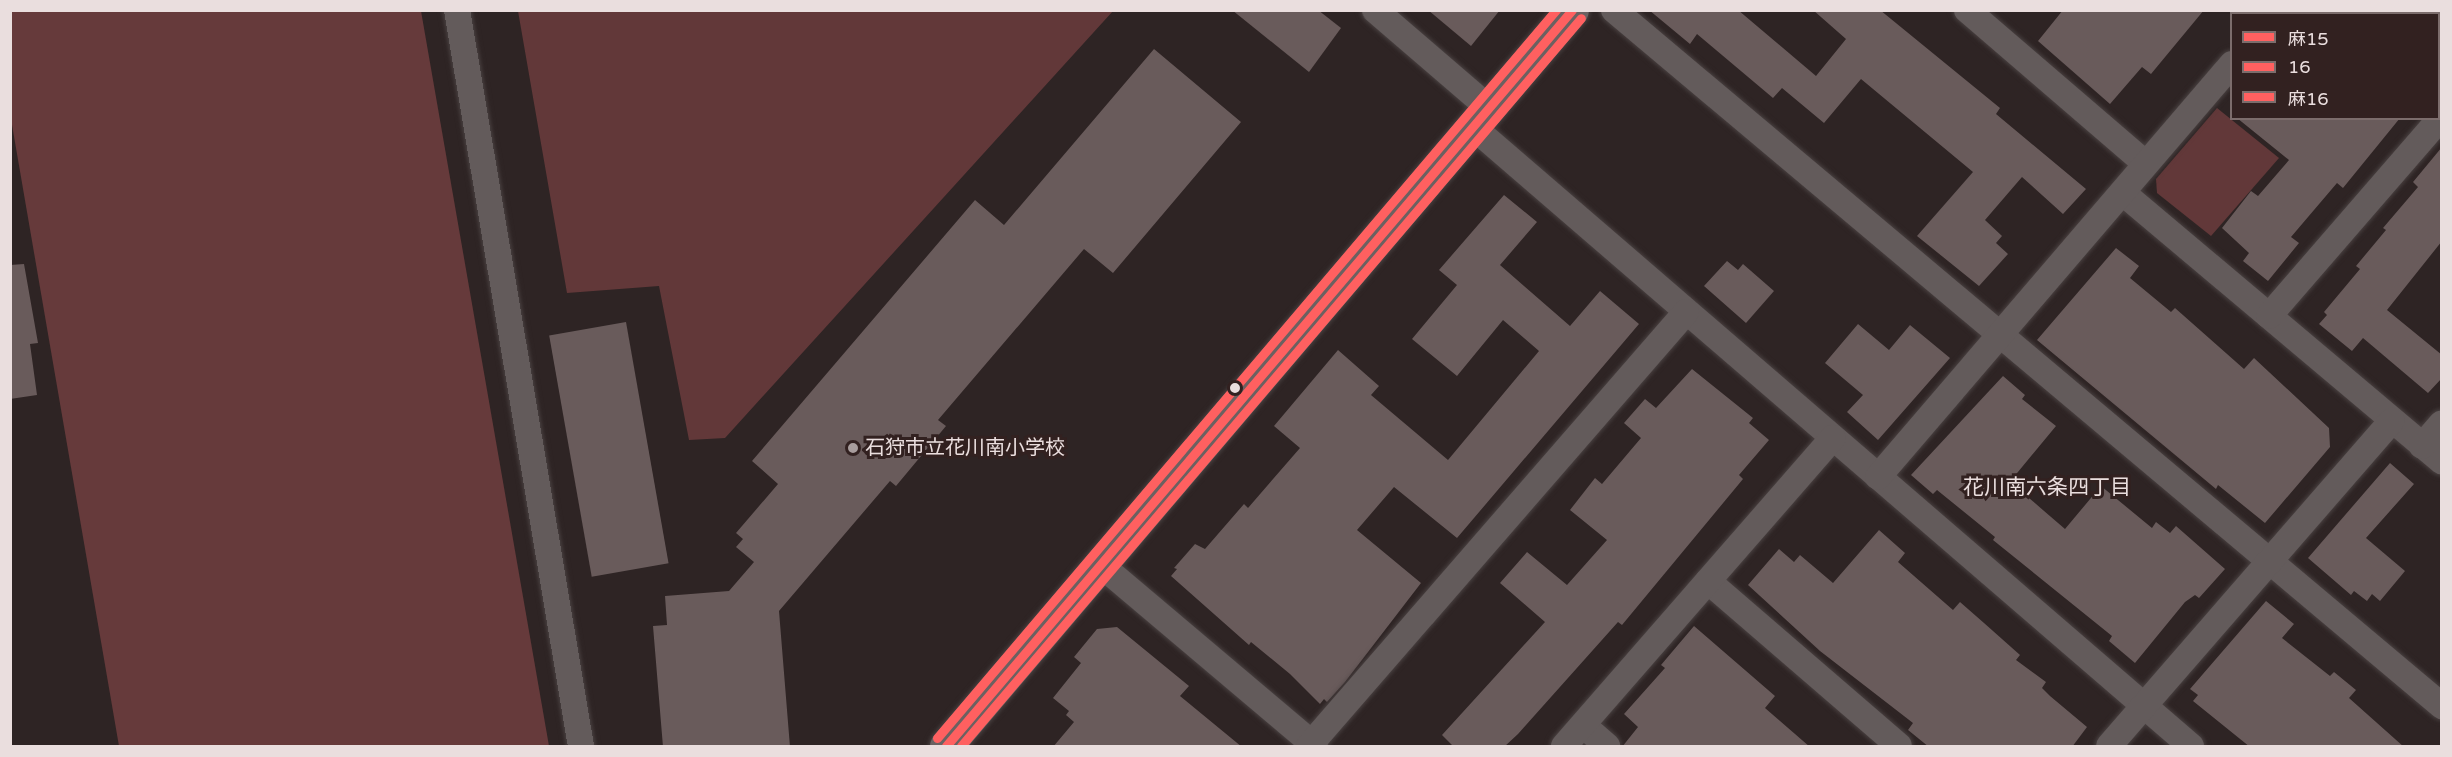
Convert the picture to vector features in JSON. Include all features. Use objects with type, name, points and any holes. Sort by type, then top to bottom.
[{"type":"street","points":[[457,10],[581,747]]},
{"type":"street","points":[[1375,10],[1481,118],[1686,312],[2191,747]]},
{"type":"street","points":[[946,747],[1572,10]]},
{"type":"street","points":[[1614,10],[2442,706]]},
{"type":"street","points":[[1978,14],[2146,164]]},
{"type":"street","points":[[1878,477],[2230,66]]},
{"type":"street","points":[[2269,316],[2439,120]]},
{"type":"street","points":[[2122,192],[2432,454],[2442,423]]},
{"type":"street","points":[[1101,565],[1312,746],[1686,312]]},
{"type":"street","points":[[2109,747],[2392,421]]},
{"type":"street","points":[[1564,747],[1833,438]]},
{"type":"street","points":[[1708,581],[1899,747]]},
{"type":"street","points":[[1583,725],[1607,747]]},
{"type":"shaded area","points":[[518,10],[1113,11],[725,438],[689,440],[659,286],[567,293]]},
{"type":"shaded area","points":[[10,11],[421,11],[549,746],[119,746],[11,119]]},
{"type":"shaded area","points":[[2217,108],[2279,158],[2211,236],[2157,193],[2156,179]]},
{"type":"building","points":[[1232,10],[1318,10],[1341,28],[1309,72]]},
{"type":"building","points":[[1428,10],[1500,10],[1471,46]]},
{"type":"building","points":[[1649,10],[1738,10],[1816,76],[1846,39],[1813,10],[1880,10],[2000,108],[1996,114],[2086,189],[2063,214],[2022,177],[1985,220],[2002,236],[1996,243],[2008,254],[1979,286],[1917,236],[1973,172],[1861,79],[1824,123],[1782,88],[1773,98],[1697,34],[1690,44]]},
{"type":"building","points":[[2063,10],[2204,10],[2151,74],[2142,67],[2110,104],[2038,41]]},
{"type":"building","points":[[1154,49],[1241,122],[1113,273],[1084,249],[938,420],[946,426],[896,486],[890,481],[779,611],[790,747],[663,747],[653,626],[667,625],[665,596],[729,591],[754,562],[736,547],[743,539],[736,533],[778,484],[752,461],[975,200],[1004,225]]},
{"type":"building","points":[[2239,120],[2398,120],[2343,188],[2337,183],[2291,237],[2299,243],[2268,281],[2243,261],[2249,253],[2222,228],[2251,191],[2258,196],[2289,160]]},
{"type":"building","points":[[2442,147],[2442,241],[2387,310],[2442,355],[2442,378],[2428,393],[2363,338],[2352,351],[2319,324],[2327,315],[2324,312],[2360,269],[2356,266],[2386,230],[2383,228],[2418,187],[2413,182]]},
{"type":"building","points":[[1504,195],[1537,222],[1500,265],[1570,326],[1600,291],[1639,324],[1457,538],[1394,487],[1357,530],[1421,583],[1345,682],[1327,702],[1324,699],[1320,704],[1290,674],[1251,642],[1249,645],[1171,576],[1177,569],[1174,568],[1195,544],[1205,549],[1244,504],[1248,508],[1300,448],[1274,426],[1338,350],[1379,386],[1371,395],[1448,460],[1539,351],[1503,320],[1457,376],[1412,339],[1457,285],[1439,270]]},
{"type":"building","points":[[2116,248],[2139,266],[2130,278],[2171,312],[2175,308],[2244,369],[2254,358],[2329,428],[2330,447],[2265,523],[2218,485],[2216,489],[2037,340]]},
{"type":"building","points":[[1727,261],[1738,270],[1743,264],[1774,291],[1746,323],[1704,286]]},
{"type":"building","points":[[24,264],[38,343],[30,344],[37,395],[10,399],[10,265]]},
{"type":"building","points":[[626,322],[669,563],[592,577],[549,336]]},
{"type":"building","points":[[1858,324],[1889,350],[1910,325],[1950,358],[1878,440],[1847,412],[1863,395],[1825,363]]},
{"type":"building","points":[[1692,369],[1753,418],[1749,423],[1769,440],[1739,475],[1743,479],[1622,625],[1618,622],[1518,734],[1504,747],[1454,747],[1442,735],[1545,622],[1500,583],[1527,552],[1567,585],[1607,540],[1570,510],[1595,478],[1602,484],[1641,438],[1624,423],[1645,399],[1656,408]]},
{"type":"building","points":[[2003,376],[2025,395],[2022,399],[2056,426],[2013,478],[2019,483],[2015,486],[2065,529],[2101,486],[2152,528],[2156,522],[2170,533],[2176,526],[2225,569],[2199,598],[2195,595],[2185,602],[2135,663],[2109,641],[2112,636],[1993,540],[1995,537],[1937,490],[1933,494],[1911,475]]},
{"type":"building","points":[[2390,463],[2414,484],[2366,538],[2405,571],[2380,601],[2372,594],[2367,601],[2354,591],[2351,595],[2308,558]]},
{"type":"building","points":[[1879,530],[1905,553],[1898,562],[1953,610],[1960,602],[2020,655],[2016,660],[2046,682],[2042,688],[2087,727],[2072,747],[1929,747],[1908,730],[1913,723],[1820,651],[1748,585],[1779,549],[1794,562],[1800,555],[1833,583]]},
{"type":"building","points":[[2266,601],[2294,624],[2282,638],[2330,676],[2334,672],[2356,690],[2349,698],[2404,747],[2250,747],[2193,701],[2198,695],[2190,689]]},
{"type":"building","points":[[1694,626],[1775,696],[1765,708],[1810,747],[1622,747],[1638,727],[1624,714],[1665,668],[1661,665]]},
{"type":"building","points":[[1117,627],[1189,686],[1180,696],[1242,747],[1053,747],[1074,722],[1066,715],[1069,711],[1053,698],[1081,663],[1074,657],[1097,629]]},
{"type":"transit line","name":"麻16","points":[[937,738],[1556,10]]},
{"type":"transit line","name":"麻15","points":[[946,746],[1572,10]]},
{"type":"transit line","name":"16","points":[[961,746],[1581,18]]},
{"type":"place","name":"石狩市立花川南小学校","points":[[853,448]]},
{"type":"district","name":"花川南六条四丁目","points":[[2047,488]]}]
